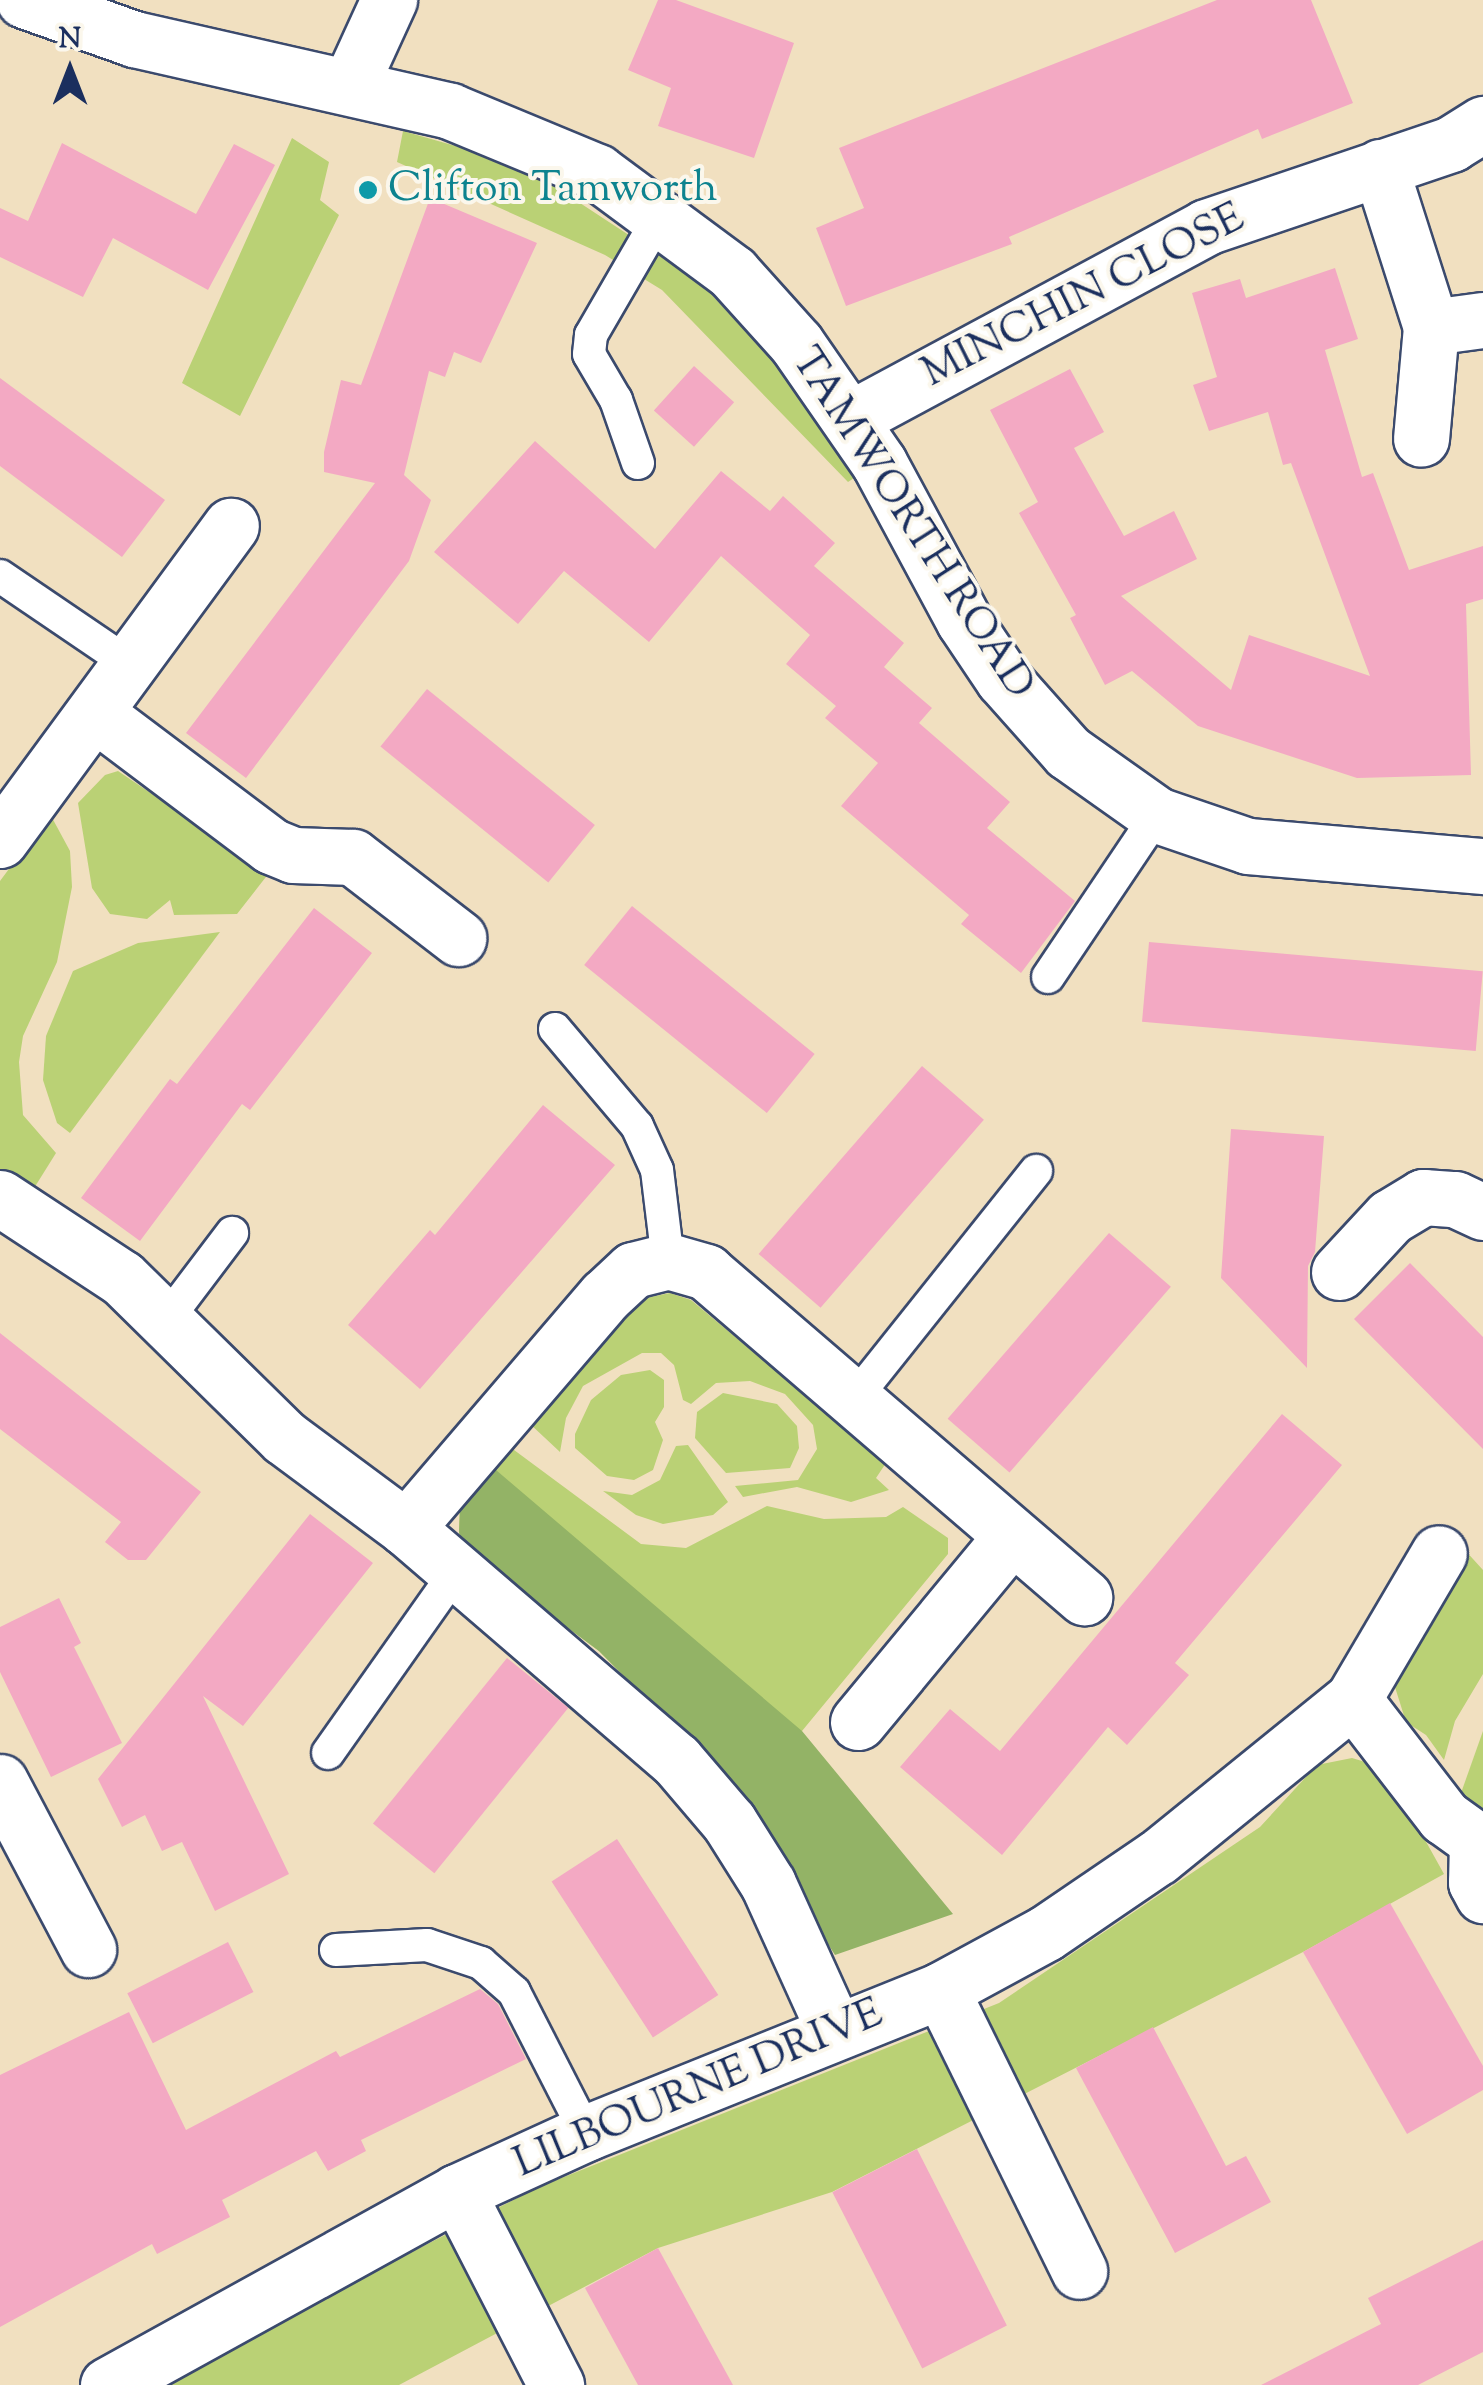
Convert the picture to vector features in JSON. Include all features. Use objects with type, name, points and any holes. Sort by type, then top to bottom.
[{"type":"street","name":"TAMWORTH ROAD","points":[[24,0],[134,39],[350,85],[535,141],[597,172],[732,272],[796,342],[850,419],[1004,680],[1068,752],[1157,816],[1248,846],[1483,866]]},
{"type":"street","points":[[350,85],[388,0]]},
{"type":"street","name":"MINCHIN CLOSE","points":[[850,419],[1206,227],[1451,144],[1483,124]]},
{"type":"street","points":[[1380,167],[1457,324],[1421,439]]},
{"type":"street","points":[[0,840],[231,526]]},
{"type":"street","points":[[96,714],[272,846],[293,855],[353,857],[458,938]]},
{"type":"street","points":[[1339,1272],[1390,1217],[1423,1196],[1455,1198],[1483,1212]]},
{"type":"street","points":[[0,1198],[122,1278],[284,1438],[406,1528],[632,1718],[729,1822],[798,1944],[835,2032]]},
{"type":"street","points":[[406,1528],[605,1296],[633,1270],[668,1261],[706,1272],[1084,1597]]},
{"type":"street","points":[[858,1722],[1012,1536]]},
{"type":"street","name":"LILBOURNE DRIVE","points":[[108,2385],[458,2192],[586,2132],[941,1990],[1046,1933],[1158,1856],[1353,1699],[1439,1553]]},
{"type":"street","points":[[1353,1699],[1481,1861]]},
{"type":"street","points":[[0,1782],[88,1949]]},
{"type":"street","points":[[941,1990],[1078,2270]]},
{"type":"street","name":"LILBOURNE DRIVE","points":[[458,2192],[556,2385]]},
{"type":"lane","points":[[638,463],[616,400],[589,354],[590,335],[660,216]]},
{"type":"lane","points":[[0,576],[131,665]]},
{"type":"lane","points":[[1048,976],[1157,816]]},
{"type":"lane","points":[[555,1029],[637,1126],[657,1170],[668,1261]]},
{"type":"lane","points":[[854,1399],[1036,1170]]},
{"type":"lane","points":[[167,1319],[232,1233]]},
{"type":"lane","points":[[328,1753],[457,1570]]},
{"type":"lane","points":[[336,1950],[427,1946],[481,1963],[514,1992],[586,2132]]},
{"type":"green space","points":[[403,131],[522,165],[699,281],[807,398],[860,474],[848,482],[662,290],[605,255],[397,162]]},
{"type":"green space","points":[[292,138],[329,162],[320,200],[339,215],[240,416],[182,383]]},
{"type":"green space","points":[[118,771],[269,873],[237,914],[174,915],[170,900],[147,919],[110,914],[92,888],[78,803],[105,775]]},
{"type":"green space","points":[[50,814],[70,851],[72,887],[57,962],[23,1036],[19,1062],[23,1115],[56,1153],[31,1193],[0,1172],[0,881]]},
{"type":"green space","points":[[220,932],[70,1133],[57,1123],[43,1080],[46,1036],[73,971],[138,943]]},
{"type":"green space","points":[[670,1293],[691,1300],[886,1463],[876,1478],[889,1490],[851,1502],[797,1487],[743,1497],[735,1486],[798,1480],[817,1449],[813,1425],[785,1394],[750,1381],[716,1383],[691,1404],[683,1400],[674,1365],[661,1353],[642,1353],[583,1386],[566,1418],[560,1452],[529,1423],[626,1311],[645,1298]]},
{"type":"green space","points":[[650,1370],[664,1380],[664,1407],[655,1422],[663,1440],[653,1470],[634,1480],[607,1476],[575,1448],[575,1434],[591,1400],[621,1375]]},
{"type":"green space","points":[[723,1393],[777,1404],[797,1426],[799,1448],[790,1468],[726,1473],[695,1438],[697,1412]]},
{"type":"green space","points":[[506,1444],[641,1544],[686,1548],[767,1506],[824,1519],[886,1517],[903,1507],[948,1538],[948,1554],[802,1731],[719,1772],[599,1651],[471,1556],[459,1533],[460,1507]]},
{"type":"green space","points":[[688,1445],[728,1502],[713,1515],[663,1524],[636,1515],[603,1491],[632,1495],[660,1480],[676,1446]]},
{"type":"green space","points":[[489,1464],[802,1731],[953,1914],[835,1955],[719,1772],[599,1651],[471,1556],[459,1533],[460,1507]]},
{"type":"green space","points":[[1463,1548],[1483,1570],[1483,1674],[1455,1721],[1444,1760],[1426,1735],[1406,1722],[1394,1684],[1396,1669]]},
{"type":"green space","points":[[1483,1731],[1483,1816],[1461,1793]]},
{"type":"green space","points":[[1352,1758],[1385,1768],[1444,1874],[1303,1952],[832,2192],[658,2248],[399,2385],[152,2385],[539,2187],[999,2003],[1260,1827],[1317,1765]]},
{"type":"building","points":[[658,0],[676,0],[794,43],[754,158],[658,126],[671,88],[628,70]]},
{"type":"building","points":[[1217,0],[1311,0],[1353,103],[1262,139],[1258,129],[1009,237],[1012,244],[846,306],[816,228],[864,208],[839,148]]},
{"type":"building","points":[[62,143],[196,214],[234,144],[275,165],[208,290],[113,238],[83,297],[0,257],[0,208],[28,221]]},
{"type":"building","points":[[430,198],[537,243],[481,363],[454,352],[445,377],[429,371],[404,475],[431,500],[409,561],[246,778],[186,733],[375,483],[324,472],[324,452],[341,380],[361,385]]},
{"type":"building","points":[[1335,268],[1358,339],[1325,350],[1362,477],[1373,473],[1409,570],[1483,546],[1483,599],[1466,604],[1471,775],[1357,778],[1198,726],[1132,671],[1105,685],[1070,618],[1076,615],[1019,513],[1038,502],[990,410],[1070,369],[1104,432],[1074,448],[1124,536],[1174,511],[1197,559],[1121,596],[1231,690],[1249,635],[1370,676],[1291,463],[1283,465],[1268,412],[1209,431],[1193,385],[1217,377],[1192,293],[1240,279],[1246,298]]},
{"type":"building","points":[[694,366],[734,402],[694,447],[654,411]]},
{"type":"building","points":[[0,378],[165,500],[122,557],[0,466]]},
{"type":"building","points":[[535,441],[655,549],[721,471],[770,511],[783,496],[835,543],[814,566],[904,643],[884,667],[932,708],[919,723],[1010,802],[987,828],[1075,901],[1021,973],[961,924],[969,915],[841,806],[878,763],[825,718],[836,706],[786,664],[810,635],[721,556],[649,642],[564,571],[518,624],[434,552]]},
{"type":"building","points":[[427,689],[595,825],[548,882],[380,747]]},
{"type":"building","points":[[632,906],[815,1054],[767,1113],[584,965]]},
{"type":"building","points":[[314,908],[372,953],[250,1110],[242,1104],[140,1241],[81,1198],[170,1079],[177,1084]]},
{"type":"building","points":[[1149,942],[1483,971],[1476,1051],[1142,1022]]},
{"type":"building","points":[[922,1066],[984,1120],[821,1308],[759,1254]]},
{"type":"building","points":[[543,1105],[615,1165],[420,1389],[348,1325],[430,1230],[435,1235]]},
{"type":"building","points":[[1231,1129],[1324,1136],[1315,1252],[1308,1266],[1307,1368],[1221,1278]]},
{"type":"building","points":[[1109,1233],[1171,1287],[1009,1472],[948,1419]]},
{"type":"building","points":[[1410,1263],[1483,1337],[1483,1449],[1354,1319]]},
{"type":"building","points":[[0,1333],[201,1492],[146,1560],[128,1560],[105,1542],[121,1522],[0,1429]]},
{"type":"building","points":[[1282,1414],[1342,1465],[1175,1663],[1189,1675],[1127,1745],[1108,1727],[1002,1855],[900,1767],[950,1709],[1000,1751]]},
{"type":"building","points":[[310,1514],[373,1563],[243,1726],[203,1696],[289,1874],[215,1911],[182,1842],[162,1851],[145,1815],[122,1827],[98,1779]]},
{"type":"building","points":[[59,1598],[81,1643],[74,1647],[122,1743],[51,1777],[0,1672],[0,1627]]},
{"type":"building","points":[[507,1658],[568,1708],[434,1873],[373,1824]]},
{"type":"building","points":[[617,1839],[718,1995],[653,2037],[552,1881]]},
{"type":"building","points":[[1390,1903],[1483,2066],[1483,2090],[1407,2134],[1303,1952]]},
{"type":"building","points":[[228,1942],[253,1992],[153,2043],[127,1993]]},
{"type":"building","points":[[480,1989],[498,2004],[526,2059],[361,2140],[366,2151],[328,2171],[316,2151],[222,2200],[230,2217],[157,2254],[152,2244],[0,2327],[0,2075],[129,2012],[186,2130],[336,2051],[340,2057]]},
{"type":"building","points":[[1153,2027],[1226,2166],[1246,2156],[1271,2202],[1175,2253],[1076,2068]]},
{"type":"building","points":[[917,2149],[1007,2325],[922,2369],[832,2192]]},
{"type":"building","points":[[1483,2240],[1483,2352],[1418,2385],[1261,2385],[1381,2324],[1368,2298]]},
{"type":"building","points":[[658,2248],[733,2385],[638,2385],[585,2288]]},
{"type":"place","name":"Clifton Tamworth","points":[[368,190]]}]
